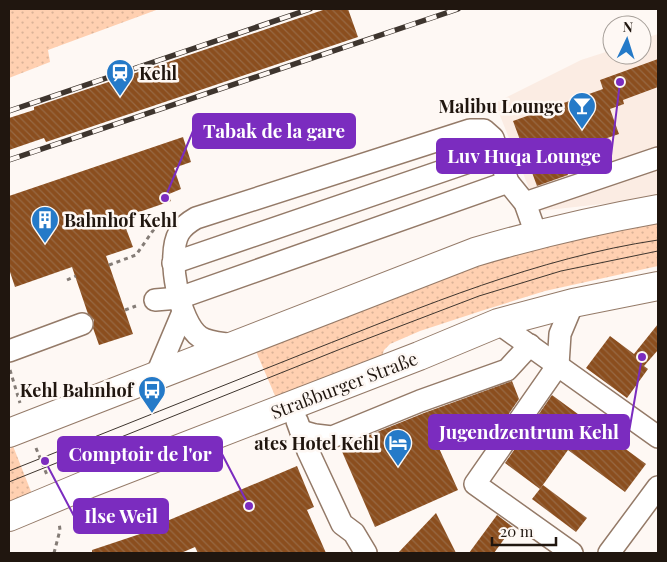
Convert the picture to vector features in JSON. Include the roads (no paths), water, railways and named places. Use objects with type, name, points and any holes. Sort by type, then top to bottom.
[{"type":"main road","points":[[19,421],[156,376],[475,252],[536,234],[658,209]]},
{"type":"main road","name":"Straßburger Straße","points":[[9,517],[88,484],[296,419],[498,323],[573,303],[657,285]]},
{"type":"street","points":[[234,345],[201,338],[188,325],[181,305],[173,263],[173,249],[178,234],[184,226],[196,218],[470,130],[484,130],[493,138],[508,182],[525,204],[536,234]]},
{"type":"street","points":[[173,263],[498,152]]},
{"type":"street","points":[[525,204],[658,158]]},
{"type":"street","points":[[155,300],[181,305],[508,182]]},
{"type":"street","points":[[572,553],[475,484],[558,365],[560,334],[573,303]]},
{"type":"street","points":[[156,376],[181,305]]},
{"type":"street","points":[[498,323],[658,437]]},
{"type":"street","points":[[9,350],[82,324]]},
{"type":"street","points":[[296,419],[315,435],[332,437],[507,370],[530,345]]},
{"type":"street","points":[[296,419],[308,451],[342,524],[354,533],[366,553]]},
{"type":"street","points":[[609,553],[658,487]]},
{"type":"tram line","points":[[9,471],[395,317],[481,285],[569,259],[613,248],[658,240]]},
{"type":"tram line","points":[[9,482],[343,348],[479,296],[561,271],[658,251]]},
{"type":"railway","points":[[9,111],[310,9]]},
{"type":"railway","points":[[9,160],[458,9]]},
{"type":"place","name":"Luv Huqa Lounge","points":[[620,82]]},
{"type":"place","name":"Kehl","points":[[120,97]]},
{"type":"place","name":"Malibu Lounge","points":[[582,130]]},
{"type":"place","name":"Tabak de la gare","points":[[165,198]]},
{"type":"place","name":"Bahnhof Kehl","points":[[45,244]]},
{"type":"place","name":"Jugendzentrum Kehl","points":[[642,357]]},
{"type":"place","name":"Kehl Bahnhof","points":[[152,414]]},
{"type":"place","name":"Ilse Weil","points":[[45,461]]},
{"type":"place","name":"ates Hotel Kehl","points":[[398,467]]},
{"type":"place","name":"Comptoir de l'or","points":[[249,506]]}]
